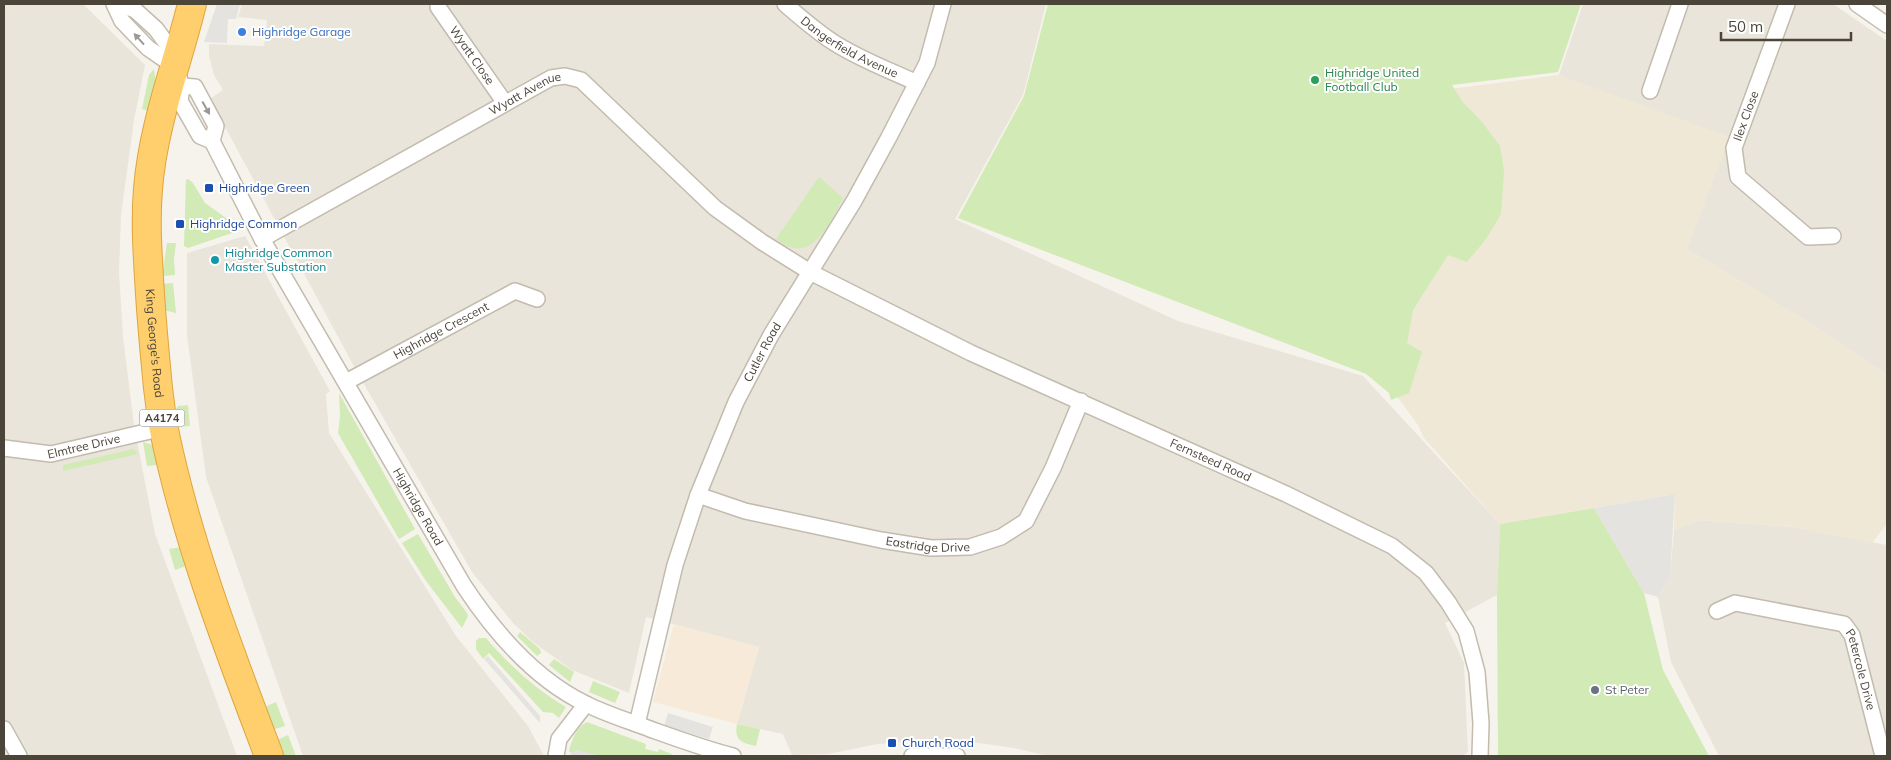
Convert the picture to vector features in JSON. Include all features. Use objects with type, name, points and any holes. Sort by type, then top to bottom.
[{"type":"highway","name":"A4174","points":[[178,76],[192,4]]},
{"type":"highway","name":"King George's Road","points":[[178,76],[154,145],[148,189],[148,251],[152,335],[163,428],[204,577],[220,626],[270,756]]},
{"type":"street","name":"Highridge Road","points":[[114,4],[122,22],[178,76],[195,86],[216,126],[212,141],[262,239],[464,586],[484,617],[529,664],[557,687],[586,704],[637,724],[714,751],[734,756]]},
{"type":"street","points":[[121,4],[135,10],[156,29],[166,44],[178,76]]},
{"type":"street","name":"Dangerfield Avenue","points":[[785,4],[808,25],[835,43],[861,58],[917,83]]},
{"type":"street","name":"Cutler Road","points":[[637,724],[675,565],[698,495],[736,402],[771,335],[858,193],[917,83],[927,62],[943,4]]},
{"type":"street","points":[[1650,91],[1680,4]]},
{"type":"street","name":"Ilex Close","points":[[1787,4],[1734,148],[1738,177],[1808,237],[1833,236]]},
{"type":"street","points":[[1857,4],[1887,24]]},
{"type":"street","name":"Wyatt Close","points":[[438,7],[505,103]]},
{"type":"street","name":"Wyatt Avenue","points":[[262,239],[551,78],[565,76],[580,80],[715,208],[762,242],[810,272]]},
{"type":"street","name":"Fernsteed Road","points":[[810,272],[971,353],[1286,494],[1392,546],[1426,573],[1448,602],[1466,632],[1477,672],[1481,724],[1480,756]]},
{"type":"street","name":"Highridge Crescent","points":[[346,382],[515,291],[537,300]]},
{"type":"street","name":"Eastridge Drive","points":[[698,495],[745,511],[881,540],[931,548],[970,547],[1001,538],[1026,521],[1053,468],[1081,401]]},
{"type":"street","name":"Elmtree Drive","points":[[4,448],[52,454],[163,428]]},
{"type":"street","name":"Petercole Drive","points":[[1717,611],[1735,602],[1844,624],[1852,635],[1883,756]]},
{"type":"street","points":[[556,756],[559,739],[586,704]]},
{"type":"street","points":[[4,729],[19,756]]},
{"type":"street","points":[[912,756],[957,756]]},
{"type":"shaded area","points":[[4,4],[83,4],[145,65],[134,120],[121,215],[119,272],[123,337],[134,425],[155,534],[237,756],[4,756]]},
{"type":"shaded area","points":[[217,4],[240,4],[236,19],[228,19],[227,43],[204,42]]},
{"type":"shaded area","points":[[242,4],[1046,4],[1023,95],[955,219],[1178,321],[1363,376],[1500,524],[1497,595],[1445,623],[1464,663],[1468,752],[1462,756],[1048,756],[1014,748],[950,739],[878,744],[828,754],[792,755],[783,734],[737,724],[759,647],[646,617],[629,693],[572,670],[533,642],[513,623],[472,572],[357,372],[210,99],[223,90],[214,75],[209,56],[209,44],[264,46],[267,20],[238,17]]},
{"type":"shaded area","points":[[1583,4],[1833,4],[1887,41],[1887,375],[1813,325],[1687,249],[1559,75]]},
{"type":"shaded area","points":[[1559,75],[1730,137],[1687,249],[1813,325],[1887,375],[1887,524],[1872,543],[1792,527],[1699,520],[1674,530],[1675,494],[1500,524],[1424,438],[1418,425],[1393,391],[1426,92]]},
{"type":"shaded area","points":[[245,236],[330,391],[326,394],[329,433],[456,636],[528,726],[544,756],[303,756],[206,477],[187,335],[187,253]]},
{"type":"shaded area","points":[[1675,494],[1670,577],[1658,597],[1644,593],[1594,508]]},
{"type":"shaded area","points":[[1699,520],[1792,527],[1887,545],[1887,756],[1719,756],[1671,662],[1658,597],[1670,577],[1674,530]]},
{"type":"shaded area","points":[[674,624],[759,647],[737,724],[653,702]]},
{"type":"shaded area","points":[[488,656],[540,716],[540,723],[484,659]]},
{"type":"shaded area","points":[[668,713],[713,727],[709,739],[664,726]]},
{"type":"shaded area","points":[[577,750],[600,756],[570,756],[571,753]]},
{"type":"green space","points":[[1048,4],[1581,4],[1558,72],[1452,85],[1462,101],[1482,122],[1500,146],[1504,171],[1501,214],[1486,239],[1467,262],[1448,255],[1413,310],[1407,343],[1422,352],[1409,393],[1391,400],[1389,393],[1366,374],[958,218],[1024,96]]},
{"type":"green space","points":[[154,69],[156,85],[150,111],[142,109],[149,75]]},
{"type":"green space","points":[[819,177],[843,198],[829,224],[816,240],[808,246],[799,248],[786,246],[776,239]]},
{"type":"green space","points":[[188,179],[193,183],[205,203],[240,228],[238,231],[188,248],[184,246],[186,180]]},
{"type":"green space","points":[[167,243],[176,243],[175,275],[162,276]]},
{"type":"green space","points":[[173,283],[176,313],[163,310],[162,284]]},
{"type":"green space","points":[[339,393],[415,529],[399,539],[338,433],[340,416]]},
{"type":"green space","points":[[188,405],[190,426],[181,427],[178,425],[176,409],[178,406]]},
{"type":"green space","points":[[143,442],[153,445],[160,460],[157,465],[147,466]]},
{"type":"green space","points":[[134,449],[138,454],[63,471],[63,465]]},
{"type":"green space","points":[[1594,508],[1644,593],[1663,670],[1709,756],[1498,756],[1497,595],[1500,524]]},
{"type":"green space","points":[[418,534],[455,597],[467,613],[468,616],[462,628],[426,581],[402,543]]},
{"type":"green space","points":[[182,547],[186,566],[175,570],[169,549]]},
{"type":"green space","points":[[520,632],[540,649],[541,653],[537,656],[517,636]]},
{"type":"green space","points":[[479,638],[486,638],[523,676],[544,693],[566,707],[559,718],[553,713],[543,712],[489,653],[483,659],[476,649],[476,641]]},
{"type":"green space","points":[[554,659],[574,672],[570,682],[549,665]]},
{"type":"green space","points":[[593,681],[620,692],[615,703],[589,692]]},
{"type":"green space","points":[[276,702],[285,726],[275,729],[271,727],[265,709]]},
{"type":"green space","points":[[587,722],[646,744],[645,749],[658,752],[659,749],[672,754],[671,756],[600,756],[577,751],[571,753],[569,751],[575,734]]},
{"type":"green space","points":[[737,724],[760,729],[756,746],[746,744],[740,740],[736,729]]},
{"type":"green space","points":[[288,735],[296,756],[283,756],[277,740]]},
{"type":"place","name":"Highridge Garage","points":[[242,32]]},
{"type":"place","name":"Highridge United Football Club","points":[[1315,80]]},
{"type":"place","name":"Highridge Green","points":[[209,188]]},
{"type":"place","name":"Highridge Common","points":[[180,224]]},
{"type":"place","name":"Highridge Common Master Substation","points":[[215,260]]},
{"type":"place","name":"St Peter","points":[[1595,690]]},
{"type":"place","name":"Church Road","points":[[892,743]]}]
